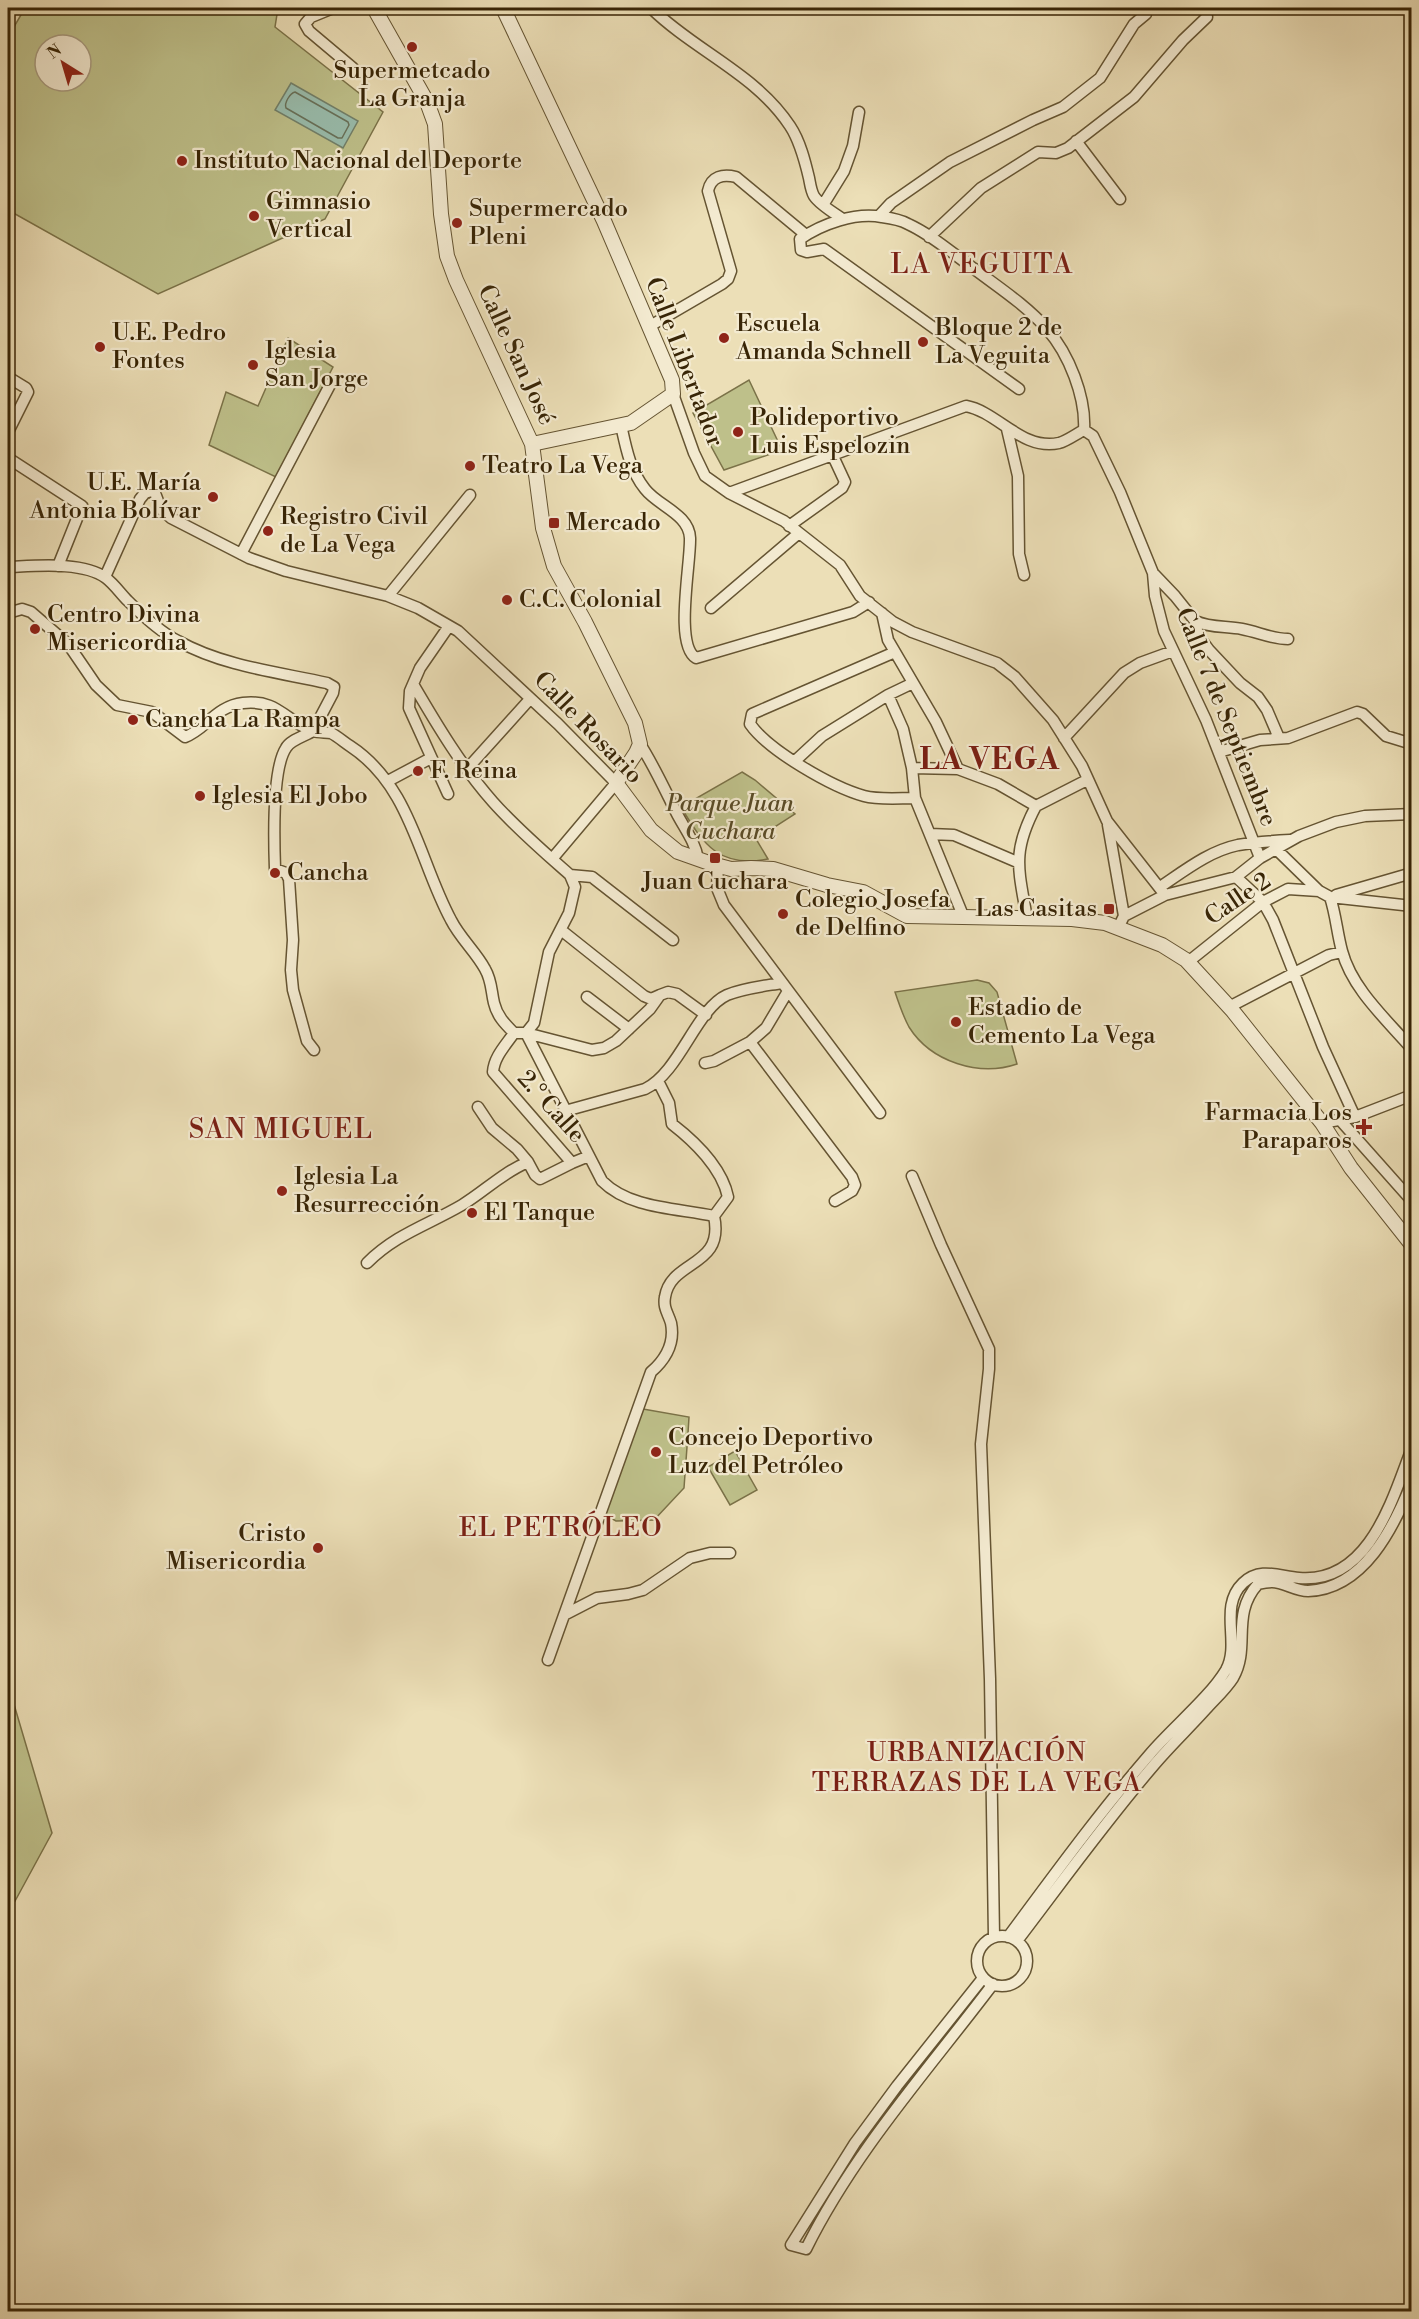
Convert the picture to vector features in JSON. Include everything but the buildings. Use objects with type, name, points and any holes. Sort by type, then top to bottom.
[{"type":"street","points":[[333,8],[311,17],[305,24],[309,31],[353,68]]},
{"type":"street","name":"Calle San José","points":[[374,8],[427,102],[435,124],[441,214],[447,256],[532,444],[543,528],[554,566],[585,622],[635,723],[640,744]]},
{"type":"street","name":"Calle Libertador","points":[[503,8],[604,221],[650,326],[672,380],[673,394],[694,453],[705,476],[729,493],[789,526],[840,565],[861,596],[892,622],[912,632],[997,663],[1015,677],[1053,720],[1082,766],[1107,821],[1163,891]]},
{"type":"street","points":[[651,8],[721,63],[751,82],[776,106],[792,129],[814,196],[843,219]]},
{"type":"street","points":[[879,216],[891,204],[950,162],[1063,107],[1100,78],[1134,24],[1146,14]]},
{"type":"street","points":[[929,237],[981,188],[1038,152],[1056,153],[1076,141],[1134,97],[1183,40],[1207,17]]},
{"type":"street","points":[[824,205],[844,171],[853,146],[859,112]]},
{"type":"street","points":[[1076,141],[1120,199]]},
{"type":"street","points":[[650,326],[728,279],[730,271],[708,191],[709,184],[718,176],[736,177],[806,235]]},
{"type":"street","points":[[729,493],[966,406],[978,408],[1007,429],[1031,440],[1049,444],[1061,443],[1084,430],[1083,408],[1079,392],[1060,346],[1047,328],[1012,297],[929,237],[907,224],[879,216],[843,219],[800,239],[801,250],[807,252],[824,249],[1019,389]]},
{"type":"street","points":[[8,377],[26,388],[28,392],[8,432]]},
{"type":"street","points":[[241,554],[331,382]]},
{"type":"street","points":[[532,444],[631,423],[673,394]]},
{"type":"street","points":[[621,425],[629,460],[645,489],[687,524],[690,536],[685,600],[685,645],[690,654],[696,658],[853,612],[869,602]]},
{"type":"street","points":[[1007,429],[1018,476],[1019,554],[1024,575]]},
{"type":"street","name":"Calle 7 de Septiembre","points":[[1084,430],[1093,436],[1120,492],[1153,573],[1155,597],[1164,631],[1219,752],[1260,858]]},
{"type":"street","points":[[789,526],[842,488],[845,482],[832,454]]},
{"type":"street","points":[[8,458],[82,506],[58,566]]},
{"type":"street","name":"Calle Rosario","points":[[105,577],[140,500],[145,493],[151,491],[155,493],[166,515],[241,554],[286,571],[388,596],[417,608],[458,631],[616,783],[651,830],[678,852],[730,869],[773,870],[806,880],[863,892],[907,916],[1121,922],[1188,962],[1229,1007],[1322,1123],[1351,1168],[1412,1245]]},
{"type":"street","points":[[388,596],[470,495]]},
{"type":"street","points":[[711,608],[799,533]]},
{"type":"street","points":[[8,567],[58,566],[83,569],[105,577],[136,609],[176,640],[195,650],[219,659],[327,683],[334,687],[314,731],[287,745],[279,762],[274,849],[275,868],[286,873],[289,879],[293,940],[291,970],[293,990],[308,1041],[314,1050]]},
{"type":"street","points":[[1153,573],[1195,621],[1198,635],[1209,650],[1240,683],[1258,697],[1267,710],[1279,738]]},
{"type":"street","points":[[8,613],[22,609],[31,612],[68,644],[96,685],[117,705],[152,711],[185,737],[192,735],[205,722],[223,710],[242,703],[259,703],[275,706],[290,718],[314,731],[332,734],[358,751],[388,781],[405,810],[434,885],[452,922],[485,968],[492,984],[494,1003],[502,1022],[514,1033],[526,1033],[592,1050],[604,1048],[629,1029],[650,1009],[660,995]]},
{"type":"street","points":[[882,613],[888,640],[936,723],[958,770]]},
{"type":"street","points":[[1195,621],[1204,625],[1239,628],[1273,639],[1288,639]]},
{"type":"street","points":[[448,794],[409,708],[413,684],[420,668],[449,626]]},
{"type":"street","points":[[1064,738],[1124,673],[1140,663],[1173,651]]},
{"type":"street","points":[[895,652],[752,714],[750,724],[758,736],[782,754],[837,785],[865,797],[915,798]]},
{"type":"street","points":[[413,684],[438,727],[467,769],[495,804],[570,875],[575,887],[569,913],[549,952],[534,1023],[526,1033]]},
{"type":"street","points":[[795,761],[822,736],[888,695],[913,684]]},
{"type":"street","points":[[888,695],[903,729],[912,768],[915,798],[964,918]]},
{"type":"street","points":[[467,769],[530,699]]},
{"type":"street","points":[[1219,752],[1260,740],[1288,738],[1357,712],[1363,714],[1386,736],[1412,744]]},
{"type":"street","points":[[552,859],[616,783],[640,744]]},
{"type":"street","points":[[640,744],[657,770],[677,814],[696,846],[698,859]]},
{"type":"street","points":[[388,781],[431,758]]},
{"type":"street","points":[[912,768],[958,770],[998,784],[1036,806]]},
{"type":"street","points":[[1027,919],[1017,862],[1023,830],[1036,806],[1087,780]]},
{"type":"street","points":[[1163,891],[1236,877],[1260,858],[1292,840],[1336,822],[1355,818],[1412,814]]},
{"type":"street","points":[[1107,821],[1121,922],[1215,853],[1236,846],[1292,840]]},
{"type":"street","points":[[930,834],[954,835],[1017,862]]},
{"type":"street","points":[[1276,849],[1319,891],[1330,897],[1412,906]]},
{"type":"street","points":[[718,866],[717,888],[724,905],[880,1113]]},
{"type":"street","points":[[1330,897],[1412,873]]},
{"type":"street","points":[[570,875],[592,877],[673,940]]},
{"type":"street","points":[[1236,877],[1263,902],[1273,920],[1323,1047],[1355,1116]]},
{"type":"street","name":"Calle 2","points":[[1188,962],[1263,902],[1288,889],[1319,891]]},
{"type":"street","points":[[1330,897],[1337,917],[1342,952],[1358,985],[1412,1049]]},
{"type":"street","points":[[561,930],[644,996],[651,999],[668,992],[677,994],[706,1015]]},
{"type":"street","points":[[1229,1007],[1294,972],[1329,955],[1342,952]]},
{"type":"street","points":[[565,1111],[645,1089],[658,1081],[713,1006],[726,996],[785,987]]},
{"type":"street","points":[[705,1063],[714,1061],[750,1041],[766,1028],[785,987]]},
{"type":"street","points":[[587,997],[629,1029]]},
{"type":"street","name":"2.° Calle","points":[[514,1033],[497,1056],[493,1072],[572,1163],[589,1156]]},
{"type":"street","points":[[526,1033],[602,1181],[614,1192],[651,1204],[714,1216]]},
{"type":"street","points":[[750,1041],[852,1177],[855,1185],[852,1191],[835,1201]]},
{"type":"street","points":[[548,1660],[651,1372],[664,1360],[672,1340],[670,1322],[664,1307],[667,1286],[672,1277],[698,1262],[709,1249],[717,1229],[714,1216],[728,1197],[726,1188],[707,1158],[686,1135],[672,1124],[669,1103],[658,1081]]},
{"type":"street","points":[[1322,1123],[1355,1116],[1412,1095]]},
{"type":"street","points":[[478,1107],[492,1128],[508,1140],[540,1179],[572,1163]]},
{"type":"street","points":[[1340,1120],[1412,1201]]},
{"type":"street","points":[[367,1263],[393,1240],[460,1205],[510,1170],[528,1162]]},
{"type":"street","points":[[912,1176],[989,1349],[981,1444],[990,1679],[994,1937]]},
{"type":"street","points":[[1012,1939],[1105,1806],[1227,1668],[1231,1651],[1230,1604],[1241,1585],[1253,1576],[1267,1572],[1301,1578],[1333,1573],[1352,1561],[1380,1525],[1412,1448]]},
{"type":"street","points":[[1012,1939],[1162,1755],[1221,1693],[1233,1677],[1239,1660],[1242,1612],[1249,1593],[1258,1584],[1273,1581],[1306,1591],[1341,1583],[1359,1570],[1376,1550],[1412,1482]]},
{"type":"street","points":[[564,1616],[597,1598],[643,1590],[690,1558],[710,1553],[730,1553]]},
{"type":"street","points":[[994,1937],[1012,1939],[1026,1954],[1025,1969],[1021,1976],[1008,1985],[988,1981],[977,1963],[981,1947],[994,1937]]},
{"type":"street","points":[[988,1981],[860,2160],[817,2226],[806,2249],[791,2245],[855,2144],[897,2086],[988,1981]]},
{"type":"green space","name":"Instituto Nacional del Deporte","points":[[25,8],[278,8],[275,27],[383,112],[325,219],[158,294],[8,210],[8,37]]},
{"type":"green space","points":[[288,338],[333,367],[276,477],[209,445],[226,392],[258,406]]},
{"type":"green space","name":"Polideportivo Luis Espelozin","points":[[749,380],[782,450],[724,470],[693,413]]},
{"type":"green space","name":"Parque Juan Cuchara","points":[[742,772],[755,780],[795,814],[756,839],[768,859],[751,861],[725,857],[706,843],[681,807]]},
{"type":"green space","name":"Estadio de Cemento La Vega","points":[[977,980],[989,983],[997,992],[1017,1064],[987,1069],[957,1064],[943,1058],[918,1039],[909,1027],[895,992]]},
{"type":"green space","name":"Concejo Deportivo Luz del Petróleo","points":[[643,1409],[689,1417],[688,1433],[692,1435],[687,1447],[684,1488],[654,1520],[616,1521],[600,1512]]},
{"type":"green space","points":[[735,1451],[757,1490],[730,1505],[708,1467]]},
{"type":"green space","points":[[8,1684],[52,1833],[8,1914]]},
{"type":"water","points":[[291,83],[358,121],[343,148],[275,110]]},
{"type":"place","name":"Supermetcado La Granja","points":[[412,47]]},
{"type":"place","name":"Instituto Nacional del Deporte","points":[[182,161]]},
{"type":"place","name":"Gimnasio Vertical","points":[[254,216]]},
{"type":"place","name":"Supermercado Pleni","points":[[457,223]]},
{"type":"place","name":"Escuela Amanda Schnell","points":[[724,338]]},
{"type":"place","name":"Bloque 2 de La Veguita","points":[[923,342]]},
{"type":"place","name":"U.E. Pedro Fontes","points":[[100,347]]},
{"type":"place","name":"Iglesia San Jorge","points":[[253,365]]},
{"type":"place","name":"Polideportivo Luis Espelozin","points":[[738,432]]},
{"type":"place","name":"Teatro La Vega","points":[[470,466]]},
{"type":"place","name":"U.E. María Antonia Bolívar","points":[[213,497]]},
{"type":"place","name":"Mercado","points":[[554,523]]},
{"type":"place","name":"Registro Civil de La Vega","points":[[268,531]]},
{"type":"place","name":"C.C. Colonial","points":[[507,600]]},
{"type":"place","name":"Centro Divina Misericordia","points":[[35,629]]},
{"type":"place","name":"Cancha La Rampa","points":[[133,720]]},
{"type":"place","name":"F. Reina","points":[[418,771]]},
{"type":"place","name":"Iglesia El Jobo","points":[[200,796]]},
{"type":"place","name":"Juan Cuchara","points":[[715,858]]},
{"type":"place","name":"Cancha","points":[[275,873]]},
{"type":"place","name":"Las Casitas","points":[[1109,909]]},
{"type":"place","name":"Colegio Josefa de Delfino","points":[[783,914]]},
{"type":"place","name":"Estadio de Cemento La Vega","points":[[956,1022]]},
{"type":"place","name":"Farmacia Los Paraparos","points":[[1364,1127]]},
{"type":"place","name":"Iglesia La Resurrección","points":[[282,1191]]},
{"type":"place","name":"El Tanque","points":[[472,1213]]},
{"type":"place","name":"Concejo Deportivo Luz del Petróleo","points":[[656,1452]]},
{"type":"place","name":"Cristo Misericordia","points":[[318,1548]]},
{"type":"district","name":"LA VEGUITA","points":[[982,265]]},
{"type":"district","name":"LA VEGA","points":[[990,760]]},
{"type":"district","name":"SAN MIGUEL","points":[[281,1130]]},
{"type":"district","name":"EL PETRÓLEO","points":[[561,1528]]},
{"type":"district","name":"URBANIZACIÓN TERRAZAS DE LA VEGA","points":[[977,1768]]}]
